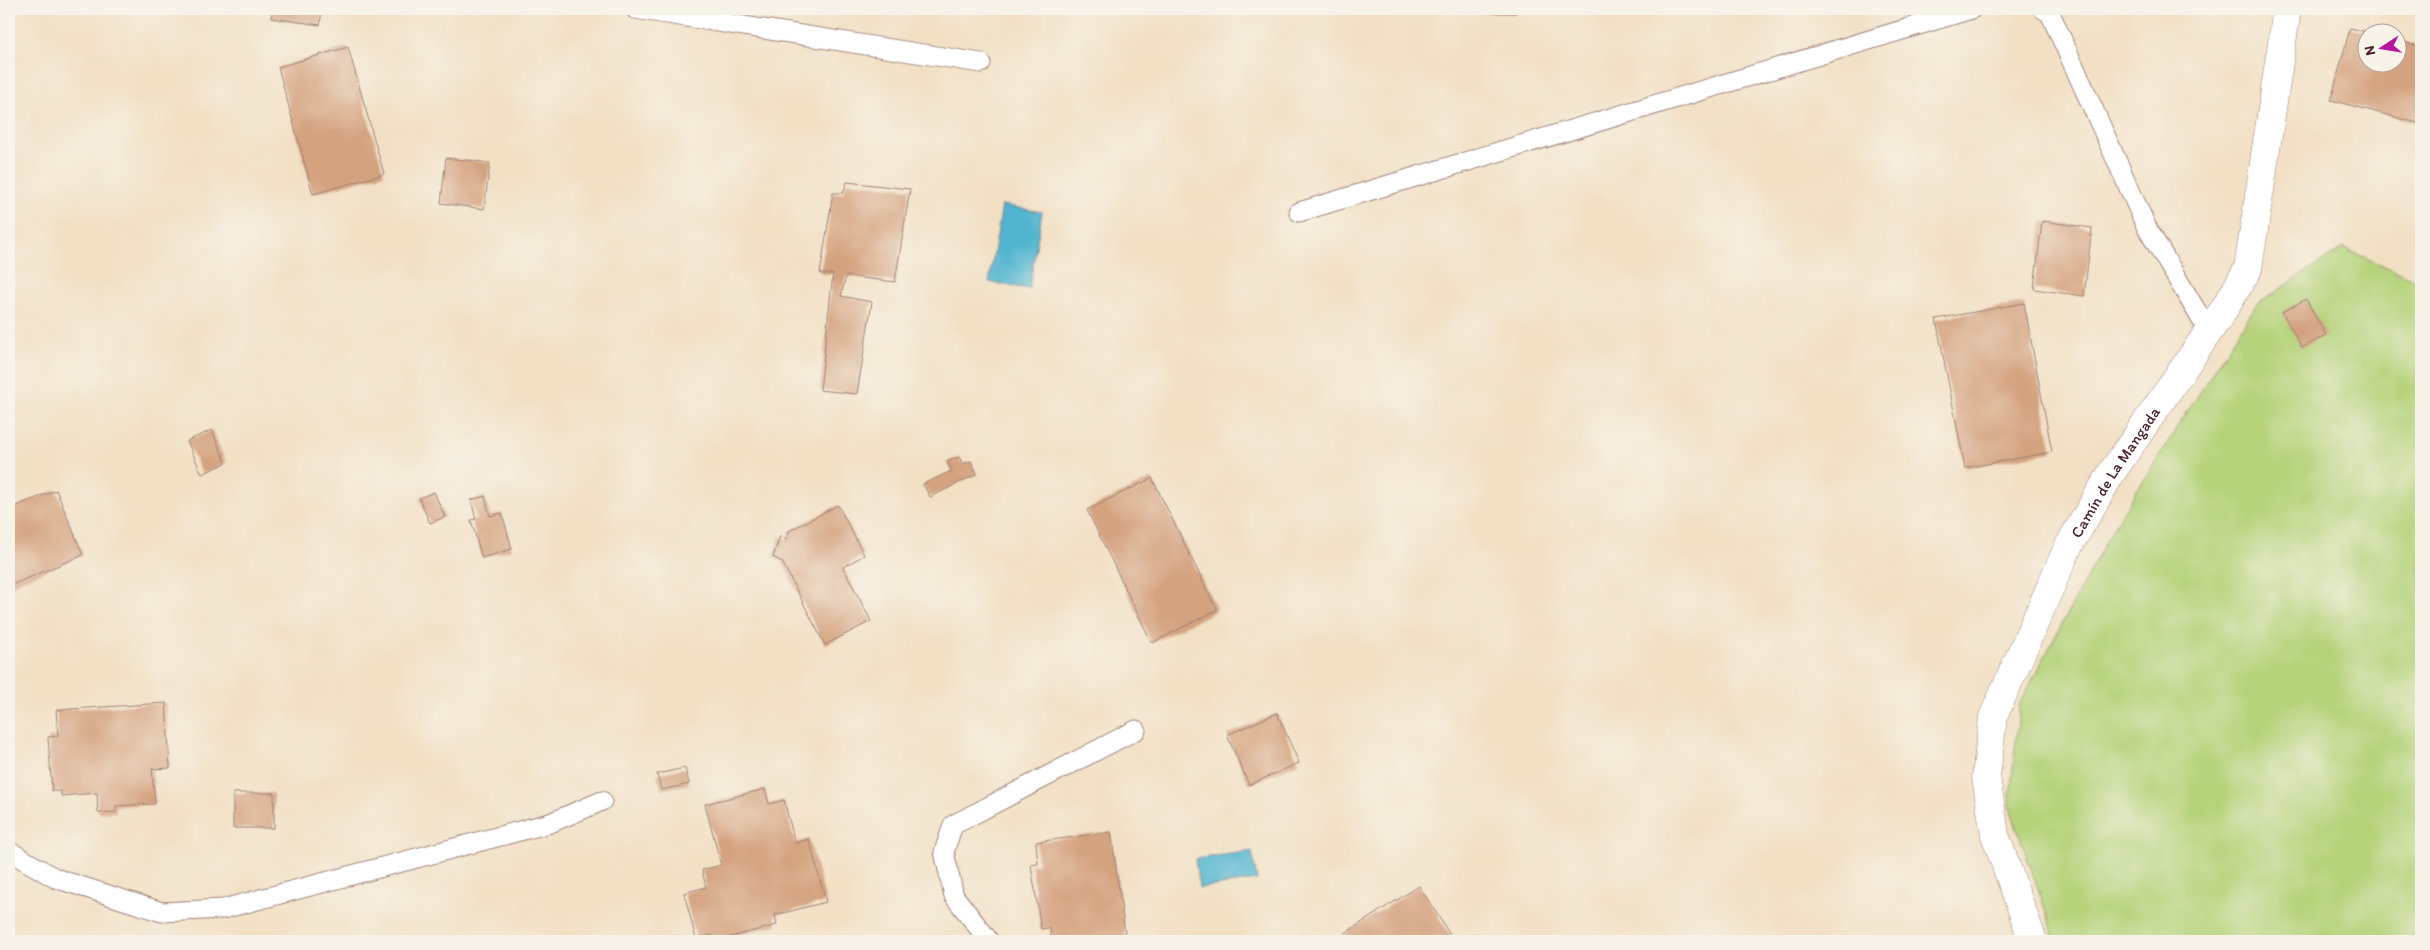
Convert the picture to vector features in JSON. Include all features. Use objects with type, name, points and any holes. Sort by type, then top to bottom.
[{"type":"street","name":"Camín de La Mangada","points":[[2033,941],[1995,835],[1986,777],[1994,717],[2068,547],[2112,472],[2209,332],[2248,268],[2287,9]]},
{"type":"lane","points":[[635,9],[981,63]]},
{"type":"lane","points":[[1299,212],[1972,9]]},
{"type":"lane","points":[[2043,9],[2050,13],[2147,228],[2209,332]]},
{"type":"lane","points":[[989,941],[954,896],[944,852],[953,825],[1136,730]]},
{"type":"lane","points":[[9,851],[55,878],[162,912],[223,909],[550,823],[602,801]]},
{"type":"green space","points":[[2343,248],[2421,282],[2421,941],[2056,941],[2009,805],[2020,703],[2114,526],[2256,305]]},
{"type":"water","points":[[1002,205],[1042,212],[1029,289],[989,282]]},
{"type":"water","points":[[1252,851],[1257,880],[1199,888],[1195,859]]},
{"type":"building","points":[[273,9],[322,9],[320,25],[271,18]]},
{"type":"building","points":[[1447,9],[1517,9],[1516,13],[1447,12]]},
{"type":"building","points":[[2350,28],[2358,30],[2358,72],[2408,72],[2408,43],[2421,47],[2421,124],[2331,100]]},
{"type":"building","points":[[348,47],[384,174],[313,194],[278,67]]},
{"type":"building","points":[[446,158],[490,163],[484,209],[441,203]]},
{"type":"building","points":[[847,182],[910,189],[895,282],[846,276],[841,296],[872,302],[857,394],[820,390],[833,274],[820,274],[833,193],[843,193]]},
{"type":"building","points":[[2042,221],[2092,228],[2084,296],[2034,289]]},
{"type":"building","points":[[2306,299],[2326,335],[2302,348],[2282,312]]},
{"type":"building","points":[[2024,303],[2052,452],[1965,468],[1936,319]]},
{"type":"building","points":[[212,430],[226,463],[202,474],[187,441]]},
{"type":"building","points":[[959,457],[963,464],[971,461],[977,474],[930,497],[923,484],[952,471],[947,462]]},
{"type":"building","points":[[1152,478],[1217,610],[1152,643],[1087,510]]},
{"type":"building","points":[[56,490],[83,555],[9,586],[9,509]]},
{"type":"building","points":[[434,492],[445,517],[430,523],[419,498]]},
{"type":"building","points":[[485,496],[490,516],[502,513],[512,549],[482,558],[471,520],[476,519],[471,500]]},
{"type":"building","points":[[838,505],[864,555],[843,567],[871,621],[825,645],[782,562],[773,557],[780,536],[787,539],[789,531]]},
{"type":"building","points":[[166,703],[170,768],[152,769],[155,804],[116,806],[116,812],[98,813],[97,793],[61,796],[61,791],[52,791],[48,737],[58,736],[56,710]]},
{"type":"building","points":[[1277,713],[1299,763],[1249,785],[1227,735]]},
{"type":"building","points":[[685,768],[689,784],[661,790],[657,774]]},
{"type":"building","points":[[765,789],[769,804],[784,800],[795,843],[809,839],[826,902],[775,915],[777,925],[715,941],[712,935],[696,939],[684,893],[706,887],[702,870],[721,865],[705,804]]},
{"type":"building","points":[[233,793],[274,793],[274,828],[233,828]]},
{"type":"building","points":[[1111,832],[1126,941],[1051,941],[1050,928],[1041,929],[1031,865],[1038,864],[1036,842]]},
{"type":"building","points":[[1419,886],[1454,941],[1349,941],[1344,934]]}]
